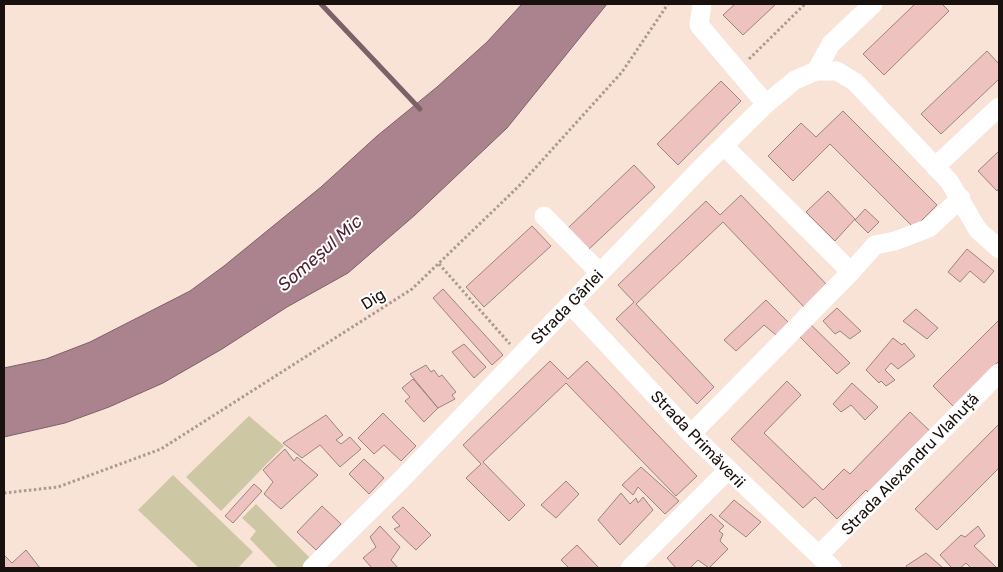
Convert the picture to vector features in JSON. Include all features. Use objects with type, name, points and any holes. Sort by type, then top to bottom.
[{"type":"street","points":[[702,4],[699,25],[766,104]]},
{"type":"street","points":[[816,71],[831,44],[873,4]]},
{"type":"street","name":"Strada Gârlei","points":[[312,568],[402,479],[724,146],[766,104],[795,80],[816,71],[837,71],[855,82],[935,167]]},
{"type":"street","points":[[999,107],[935,167],[950,181],[978,230],[999,249]]},
{"type":"street","points":[[724,146],[851,272]]},
{"type":"street","points":[[691,434],[851,272],[875,245],[894,241],[929,228],[961,198]]},
{"type":"street","points":[[544,216],[605,268]]},
{"type":"street","name":"Strada Primăverii","points":[[570,304],[691,434],[826,562]]},
{"type":"street","name":"Strada Alexandru Vlahuță","points":[[826,562],[998,376]]},
{"type":"street","points":[[630,568],[728,470]]},
{"type":"path","name":"Dig","points":[[4,493],[58,487],[161,448],[412,289],[519,186],[622,72],[668,4]]},
{"type":"path","points":[[737,70],[805,4]]},
{"type":"path","points":[[439,264],[520,356]]},
{"type":"shaded area","points":[[249,416],[284,446],[221,511],[186,477]]},
{"type":"shaded area","points":[[173,475],[253,552],[238,568],[199,568],[138,510]]},
{"type":"shaded area","points":[[256,504],[313,561],[305,568],[278,568],[250,539],[256,531],[242,518]]},
{"type":"water","name":"Someșul Mic","points":[[522,4],[607,4],[507,128],[415,215],[348,273],[287,307],[222,349],[163,383],[109,407],[65,423],[4,437],[4,368],[46,359],[90,342],[190,291],[224,266],[321,187],[377,136],[437,87],[487,42]]},
{"type":"building","points":[[735,4],[776,4],[743,35],[723,15]]},
{"type":"building","points":[[915,4],[942,4],[949,11],[884,75],[863,54]]},
{"type":"building","points":[[987,51],[999,64],[999,79],[941,134],[921,114]]},
{"type":"building","points":[[721,81],[741,101],[678,165],[657,144]]},
{"type":"building","points":[[843,111],[937,205],[914,228],[830,144],[793,181],[768,156],[801,123],[816,137]]},
{"type":"building","points":[[999,151],[999,188],[997,191],[978,171]]},
{"type":"building","points":[[634,165],[655,187],[589,249],[568,228]]},
{"type":"building","points":[[828,191],[855,219],[835,241],[806,212]]},
{"type":"building","points":[[741,195],[827,285],[804,307],[723,222],[636,304],[714,387],[697,404],[616,319],[634,302],[618,285],[706,201],[720,215]]},
{"type":"building","points":[[865,209],[879,222],[868,233],[855,220]]},
{"type":"building","points":[[532,226],[551,246],[484,307],[466,287]]},
{"type":"building","points":[[967,249],[994,271],[984,283],[970,271],[960,282],[948,272]]},
{"type":"building","points":[[443,289],[503,355],[492,365],[433,298]]},
{"type":"building","points":[[766,300],[789,323],[776,335],[764,325],[736,351],[724,340]]},
{"type":"building","points":[[837,308],[861,331],[850,339],[840,331],[835,334],[823,321]]},
{"type":"building","points":[[916,309],[938,328],[927,339],[903,321]]},
{"type":"building","points":[[806,320],[850,363],[837,374],[795,332]]},
{"type":"building","points":[[999,320],[999,361],[954,407],[933,386]]},
{"type":"building","points":[[893,338],[902,345],[904,343],[915,356],[898,369],[891,363],[885,370],[895,380],[886,386],[881,381],[879,383],[866,370]]},
{"type":"building","points":[[464,344],[486,367],[474,378],[452,352]]},
{"type":"building","points":[[550,361],[568,379],[587,361],[697,476],[676,496],[566,383],[483,462],[525,505],[509,521],[466,478],[481,464],[463,445]]},
{"type":"building","points":[[426,365],[431,372],[434,370],[439,377],[442,375],[456,392],[452,395],[455,399],[438,408],[410,374]]},
{"type":"building","points":[[413,379],[438,408],[424,422],[405,401],[410,397],[402,388]]},
{"type":"building","points":[[787,381],[801,395],[764,433],[823,490],[844,469],[850,474],[910,412],[931,432],[871,495],[866,490],[837,519],[815,497],[803,508],[731,439]]},
{"type":"building","points":[[852,383],[878,407],[865,420],[851,405],[841,412],[833,404]]},
{"type":"building","points":[[383,413],[416,446],[401,461],[384,445],[374,454],[358,438]]},
{"type":"building","points":[[326,415],[343,435],[336,440],[341,444],[350,437],[361,449],[340,467],[320,445],[302,458],[283,443]]},
{"type":"building","points":[[999,424],[999,468],[937,530],[915,509]]},
{"type":"building","points":[[285,449],[294,461],[297,457],[318,475],[281,509],[264,494],[273,482],[263,470]]},
{"type":"building","points":[[364,459],[384,478],[369,494],[349,474]]},
{"type":"building","points":[[641,467],[679,501],[665,514],[638,487],[633,495],[622,485]]},
{"type":"building","points":[[566,481],[579,494],[556,518],[541,505]]},
{"type":"building","points":[[254,484],[262,491],[233,523],[225,516]]},
{"type":"building","points":[[621,493],[630,504],[636,498],[638,503],[643,497],[653,510],[620,545],[598,520]]},
{"type":"building","points":[[734,500],[761,522],[746,537],[719,516]]},
{"type":"building","points":[[322,506],[341,524],[316,550],[297,532]]},
{"type":"building","points":[[403,507],[431,535],[416,550],[394,529],[400,526],[392,517]]},
{"type":"building","points":[[711,514],[724,526],[719,531],[723,534],[720,541],[728,549],[709,568],[698,560],[690,568],[676,568],[667,558]]},
{"type":"building","points":[[380,526],[400,547],[391,560],[398,568],[372,568],[363,558],[376,547],[370,537]]},
{"type":"building","points":[[978,526],[985,536],[974,546],[997,568],[971,568],[966,563],[960,568],[952,568],[940,555],[961,535],[965,537]]},
{"type":"building","points":[[577,545],[599,568],[569,568],[561,560]]},
{"type":"building","points":[[26,550],[40,568],[4,568],[4,555],[12,563]]},
{"type":"building","points":[[926,553],[943,568],[907,568],[906,566]]},
{"type":"waterway","points":[[321,4],[420,109]]}]
